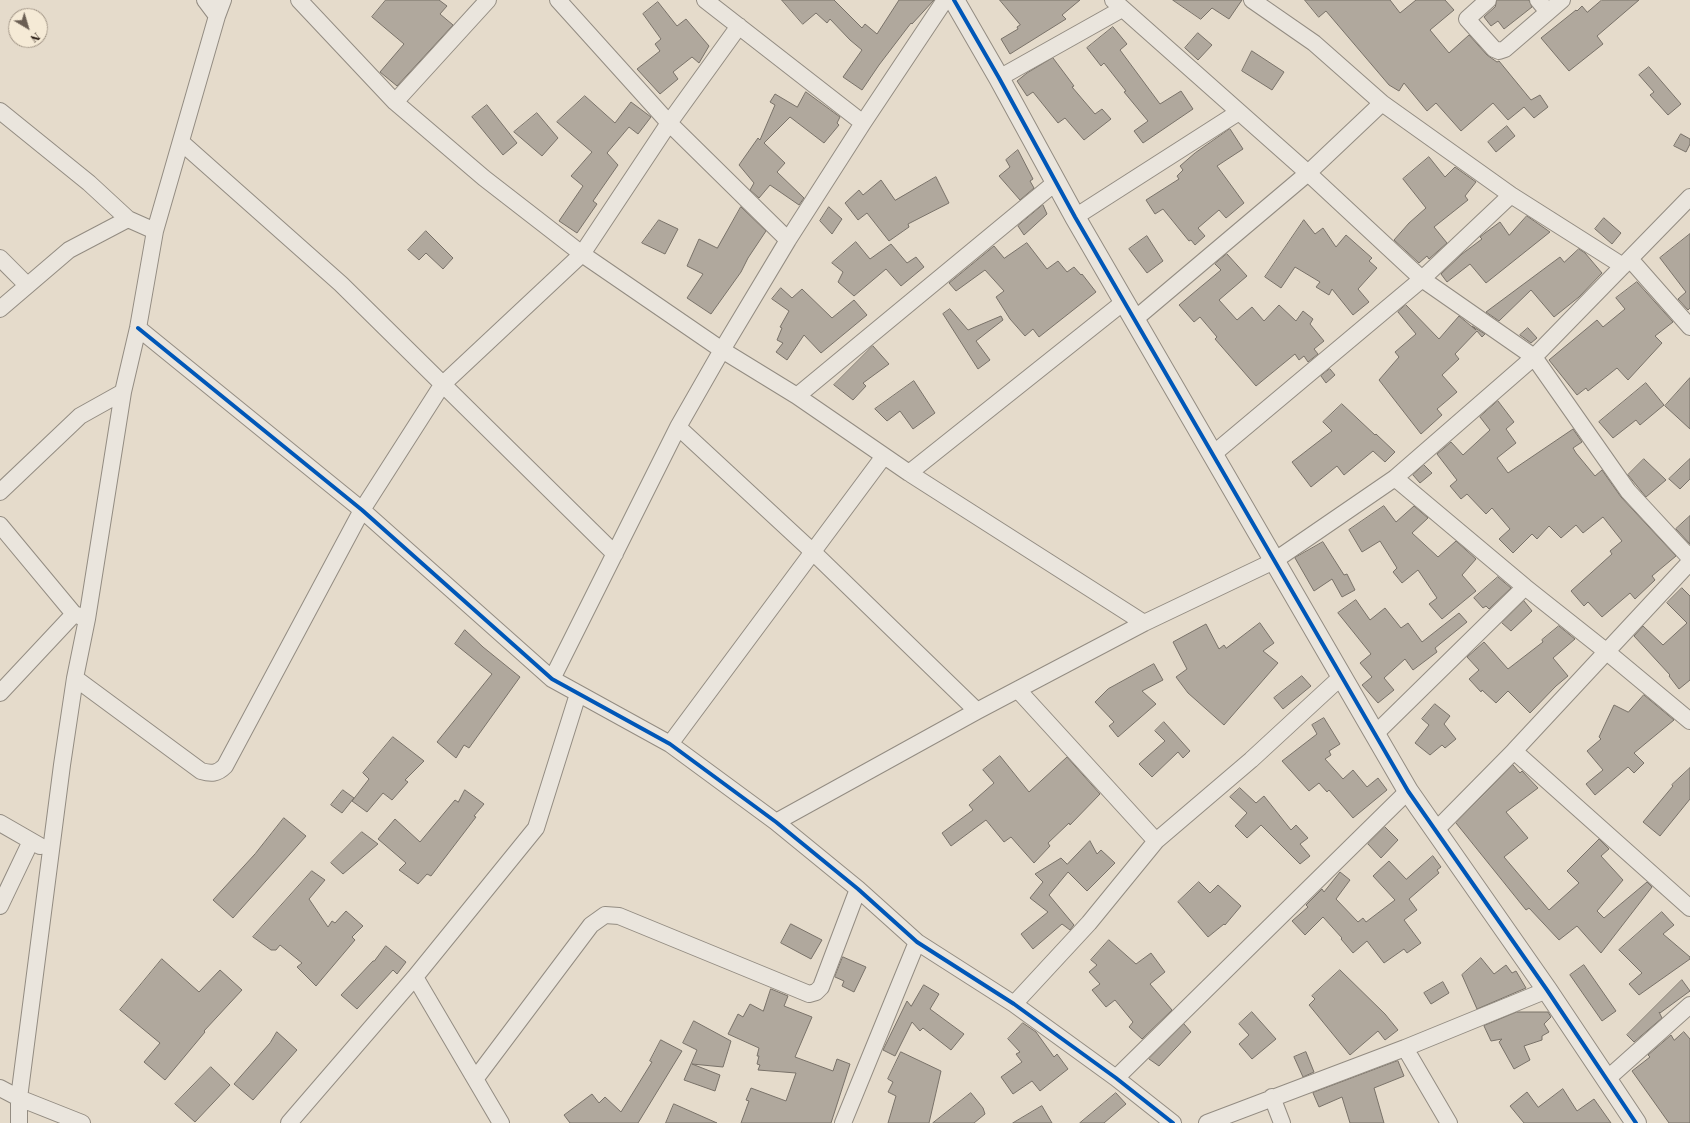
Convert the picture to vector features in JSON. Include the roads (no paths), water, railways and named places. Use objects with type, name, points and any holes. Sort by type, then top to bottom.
[{"type":"street","points":[[205,0],[217,16]]},
{"type":"street","points":[[19,1123],[19,1098],[50,851],[75,678],[81,617],[123,392],[138,328],[155,231],[217,16],[223,0]]},
{"type":"street","points":[[299,0],[395,102],[484,178],[582,254],[722,350],[797,396],[909,473],[1144,623]]},
{"type":"street","points":[[395,102],[488,0]]},
{"type":"street","points":[[558,0],[669,123],[788,240]]},
{"type":"street","points":[[705,0],[863,123]]},
{"type":"street","points":[[552,679],[678,427],[722,350],[788,240],[863,123],[945,0]]},
{"type":"street","points":[[954,0],[999,78],[1075,217],[1125,301],[1374,735],[1408,791],[1547,990],[1636,1123]]},
{"type":"street","points":[[1252,0],[1314,43],[1382,103],[1511,195],[1627,263],[1690,327]]},
{"type":"street","points":[[1488,0],[1467,19],[1494,49],[1499,51],[1506,49],[1543,6],[1562,0]]},
{"type":"street","points":[[999,78],[1118,4],[1308,172],[1422,279],[1534,357],[1628,492],[1690,558]]},
{"type":"street","points":[[75,678],[201,771],[210,773],[219,772],[225,766],[362,510],[442,385],[582,254],[669,123],[739,26]]},
{"type":"street","points":[[1135,319],[1308,172],[1382,103]]},
{"type":"street","points":[[0,110],[89,183],[128,219],[155,231]]},
{"type":"street","points":[[1075,217],[1239,112]]},
{"type":"street","points":[[181,142],[341,284],[615,554]]},
{"type":"street","points":[[797,396],[1056,182]]},
{"type":"street","points":[[1212,455],[1422,279],[1511,195]]},
{"type":"street","points":[[776,822],[978,711],[1144,623],[1274,562],[1395,478],[1534,357],[1690,197]]},
{"type":"street","points":[[0,309],[69,250],[128,219]]},
{"type":"street","points":[[0,258],[27,285]]},
{"type":"street","points":[[909,473],[1125,301]]},
{"type":"street","points":[[138,328],[362,510],[552,679],[670,744],[776,822],[858,889],[918,942],[1014,1004],[1116,1078],[1173,1123]]},
{"type":"street","points":[[0,492],[80,416],[123,392]]},
{"type":"street","points":[[678,427],[813,552],[978,711]]},
{"type":"street","points":[[670,744],[884,456]]},
{"type":"street","points":[[1395,478],[1525,587],[1608,652],[1690,721]]},
{"type":"street","points":[[0,525],[81,617]]},
{"type":"street","points":[[1435,831],[1514,751],[1608,652],[1690,562]]},
{"type":"street","points":[[1374,735],[1525,587]]},
{"type":"street","points":[[0,693],[81,617]]},
{"type":"street","points":[[1014,1004],[1089,923],[1156,841],[1251,760],[1341,677]]},
{"type":"street","points":[[1018,690],[1156,841]]},
{"type":"street","points":[[289,1123],[415,977],[536,828],[578,694]]},
{"type":"street","points":[[1514,751],[1690,908]]},
{"type":"street","points":[[1116,1078],[1408,791]]},
{"type":"street","points":[[0,823],[50,851]]},
{"type":"street","points":[[0,906],[31,841]]},
{"type":"street","points":[[476,1078],[591,925],[605,915],[619,916],[809,994],[816,992],[821,987],[858,889]]},
{"type":"street","points":[[843,1123],[918,942]]},
{"type":"street","points":[[415,977],[476,1078],[501,1123]]},
{"type":"street","points":[[1207,1123],[1272,1097],[1405,1048],[1547,990]]},
{"type":"street","points":[[1607,1079],[1690,1005]]},
{"type":"street","points":[[1405,1048],[1449,1123]]},
{"type":"street","points":[[0,1088],[19,1098],[82,1123]]},
{"type":"street","points":[[1272,1097],[1282,1123]]}]
